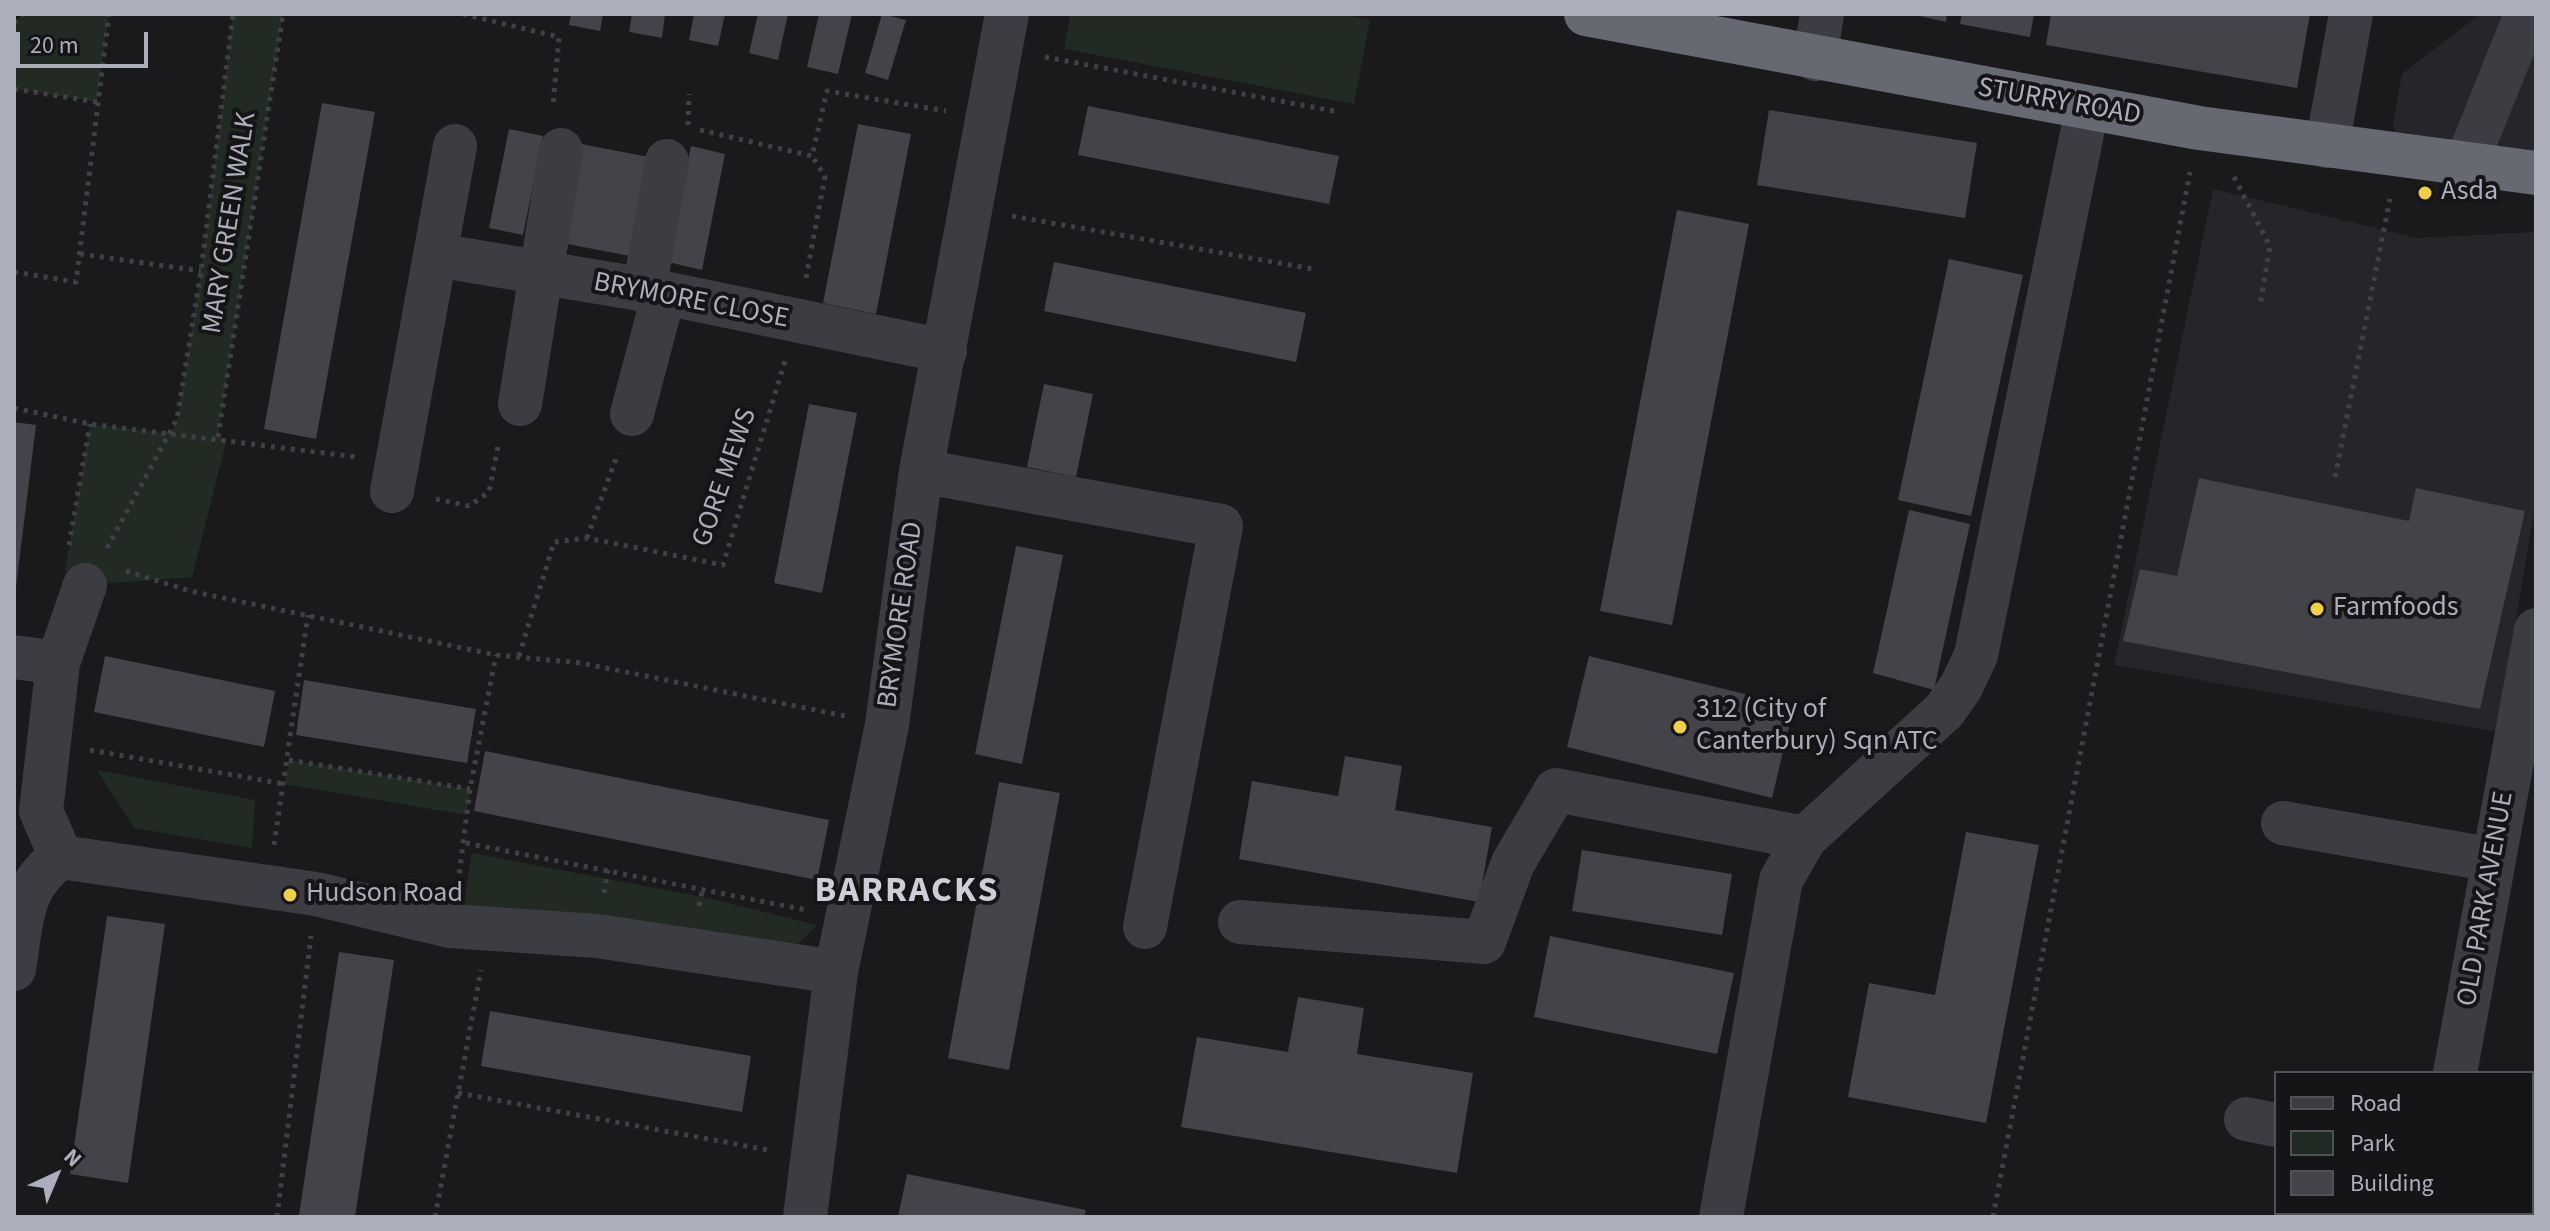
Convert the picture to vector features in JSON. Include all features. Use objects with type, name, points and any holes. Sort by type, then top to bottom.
[{"type":"highway","name":"STURRY ROAD","points":[[1586,14],[2204,129],[2536,173]]},
{"type":"street","points":[[1815,59],[1822,14]]},
{"type":"street","points":[[2327,146],[2351,14]]},
{"type":"street","points":[[2466,164],[2522,25]]},
{"type":"street","name":"BRYMORE ROAD","points":[[805,1217],[836,972],[887,725],[921,471],[1004,32]]},
{"type":"street","points":[[1721,1217],[1781,880],[1805,838],[1944,711],[1961,687],[1976,655],[2087,109]]},
{"type":"street","points":[[632,414],[678,144]]},
{"type":"street","points":[[392,491],[455,146]]},
{"type":"street","points":[[520,404],[561,150]]},
{"type":"street","name":"BRYMORE CLOSE","points":[[436,255],[654,292],[945,351]]},
{"type":"street","points":[[921,471],[1221,526],[1145,927]]},
{"type":"street","points":[[61,857],[41,811],[58,663],[84,568]]},
{"type":"street","name":"OLD PARK AVENUE","points":[[2455,1071],[2536,630]]},
{"type":"street","points":[[14,657],[58,663]]},
{"type":"street","points":[[1240,922],[1484,942],[1513,863],[1556,790],[1805,838]]},
{"type":"street","points":[[2283,823],[2494,860]]},
{"type":"street","points":[[14,969],[27,891],[42,870],[61,857],[267,885],[470,926],[597,936],[836,972]]},
{"type":"path","points":[[14,23],[22,14]]},
{"type":"path","points":[[14,272],[76,282],[109,14]]},
{"type":"path","name":"MARY GREEN WALK","points":[[84,568],[172,433],[201,271],[233,14]]},
{"type":"path","name":"MARY GREEN WALK","points":[[218,437],[283,14]]},
{"type":"path","points":[[463,14],[559,37],[549,147],[561,150]]},
{"type":"path","points":[[1004,32],[1334,111]]},
{"type":"path","points":[[14,89],[97,102]]},
{"type":"path","points":[[797,322],[825,176],[812,156],[827,91],[989,119]]},
{"type":"path","points":[[2204,129],[2270,246],[2260,305]]},
{"type":"path","points":[[1993,1217],[2204,129]]},
{"type":"path","points":[[678,144],[812,156]]},
{"type":"path","points":[[2335,477],[2399,155]]},
{"type":"path","points":[[972,209],[1313,269]]},
{"type":"path","points":[[80,254],[201,271]]},
{"type":"path","name":"GORE MEWS","points":[[519,656],[554,542],[587,538],[723,565],[797,322]]},
{"type":"path","points":[[14,408],[90,424],[218,437],[357,457],[353,485],[469,506],[489,492],[506,402],[520,404]]},
{"type":"path","points":[[587,538],[632,414]]},
{"type":"path","points":[[90,424],[84,568],[496,655],[581,663],[887,725]]},
{"type":"path","points":[[267,885],[289,760],[308,615]]},
{"type":"path","points":[[435,1217],[458,1093],[470,926],[466,843],[470,789],[496,655]]},
{"type":"path","points":[[49,743],[284,784]]},
{"type":"path","points":[[289,760],[470,789]]},
{"type":"path","points":[[466,843],[703,887],[849,920]]},
{"type":"path","points":[[277,1217],[316,894]]},
{"type":"path","points":[[458,1093],[812,1158]]},
{"type":"shaded area","points":[[2480,14],[2536,14],[2536,173],[2399,155],[2393,122],[2402,74]]},
{"type":"shaded area","points":[[2213,189],[2418,238],[2536,232],[2536,500],[2497,732],[2114,665]]},
{"type":"green space","points":[[22,14],[109,14],[97,102],[14,89],[14,23]]},
{"type":"green space","points":[[233,14],[283,14],[218,437],[227,439],[192,577],[85,585],[65,571],[90,424],[171,433],[177,419],[201,271]]},
{"type":"green space","points":[[1070,14],[1341,14],[1370,20],[1354,104],[1064,49]]},
{"type":"green space","points":[[289,760],[470,789],[466,815],[284,784]]},
{"type":"green space","points":[[97,770],[255,800],[252,848],[134,828]]},
{"type":"green space","points":[[472,853],[708,898],[817,925],[792,951],[463,906]]},
{"type":"building","points":[[571,14],[603,14],[600,31],[569,25]]},
{"type":"building","points":[[632,14],[665,14],[662,38],[629,32]]},
{"type":"building","points":[[694,14],[725,14],[718,46],[689,40]]},
{"type":"building","points":[[758,14],[788,14],[778,60],[749,53]]},
{"type":"building","points":[[819,14],[852,14],[838,74],[807,67]]},
{"type":"building","points":[[882,14],[906,20],[888,80],[865,73]]},
{"type":"building","points":[[1911,14],[1947,14],[1946,22]]},
{"type":"building","points":[[1962,14],[2034,14],[2030,37],[1960,24]]},
{"type":"building","points":[[2051,14],[2310,14],[2297,88],[2046,45]]},
{"type":"building","points":[[322,103],[375,112],[316,439],[264,429]]},
{"type":"building","points":[[1088,106],[1339,156],[1329,204],[1078,155]]},
{"type":"building","points":[[1769,110],[1977,143],[1965,218],[1757,185]]},
{"type":"building","points":[[858,124],[911,134],[876,314],[823,303]]},
{"type":"building","points":[[509,129],[543,136],[523,235],[489,228]]},
{"type":"building","points":[[581,144],[649,157],[630,256],[562,243]]},
{"type":"building","points":[[691,146],[725,154],[702,270],[668,262]]},
{"type":"building","points":[[1677,210],[1749,224],[1672,625],[1600,611]]},
{"type":"building","points":[[1949,259],[2023,275],[1971,516],[1898,500]]},
{"type":"building","points":[[1054,262],[1306,313],[1296,362],[1044,311]]},
{"type":"building","points":[[1044,384],[1093,394],[1076,477],[1027,467]]},
{"type":"building","points":[[809,404],[857,413],[822,593],[774,583]]},
{"type":"building","points":[[14,422],[36,425],[16,587],[14,587]]},
{"type":"building","name":"Farmfoods","points":[[2199,478],[2409,521],[2416,488],[2525,511],[2480,709],[2123,641],[2140,569],[2177,576]]},
{"type":"building","points":[[1909,510],[1970,524],[1934,690],[1873,673]]},
{"type":"building","points":[[1016,546],[1063,555],[1022,764],[975,754]]},
{"type":"building","points":[[105,656],[275,691],[264,747],[94,712]]},
{"type":"building","name":"312 (City of Canterbury) Sqn ATC","points":[[1589,656],[1794,706],[1772,798],[1567,747]]},
{"type":"building","points":[[304,680],[476,709],[467,763],[296,735]]},
{"type":"building","points":[[485,751],[829,820],[817,880],[474,811]]},
{"type":"building","points":[[1345,756],[1402,766],[1395,810],[1492,827],[1479,902],[1239,859],[1252,781],[1338,796]]},
{"type":"building","points":[[999,782],[1060,793],[1009,1070],[948,1058]]},
{"type":"building","points":[[1966,832],[2039,845],[1986,1123],[1848,1097],[1869,983],[1935,995]]},
{"type":"building","points":[[1582,850],[1732,874],[1722,935],[1572,911]]},
{"type":"building","points":[[107,916],[165,924],[128,1183],[70,1174]]},
{"type":"building","points":[[1550,936],[1734,973],[1717,1054],[1534,1017]]},
{"type":"building","points":[[339,952],[394,960],[355,1217],[314,1217],[299,1215]]},
{"type":"building","points":[[1298,997],[1364,1008],[1357,1054],[1473,1073],[1457,1173],[1181,1127],[1197,1037],[1288,1052]]},
{"type":"building","points":[[490,1011],[751,1056],[742,1112],[481,1066]]},
{"type":"building","points":[[907,1174],[1086,1210],[1084,1217],[898,1217]]},
{"type":"place","name":"Asda","points":[[2425,193]]},
{"type":"place","name":"Farmfoods","points":[[2317,609]]},
{"type":"place","name":"312 (City of Canterbury) Sqn ATC","points":[[1680,727]]},
{"type":"place","name":"Hudson Road","points":[[290,895]]},
{"type":"district","name":"BARRACKS","points":[[907,893]]}]
